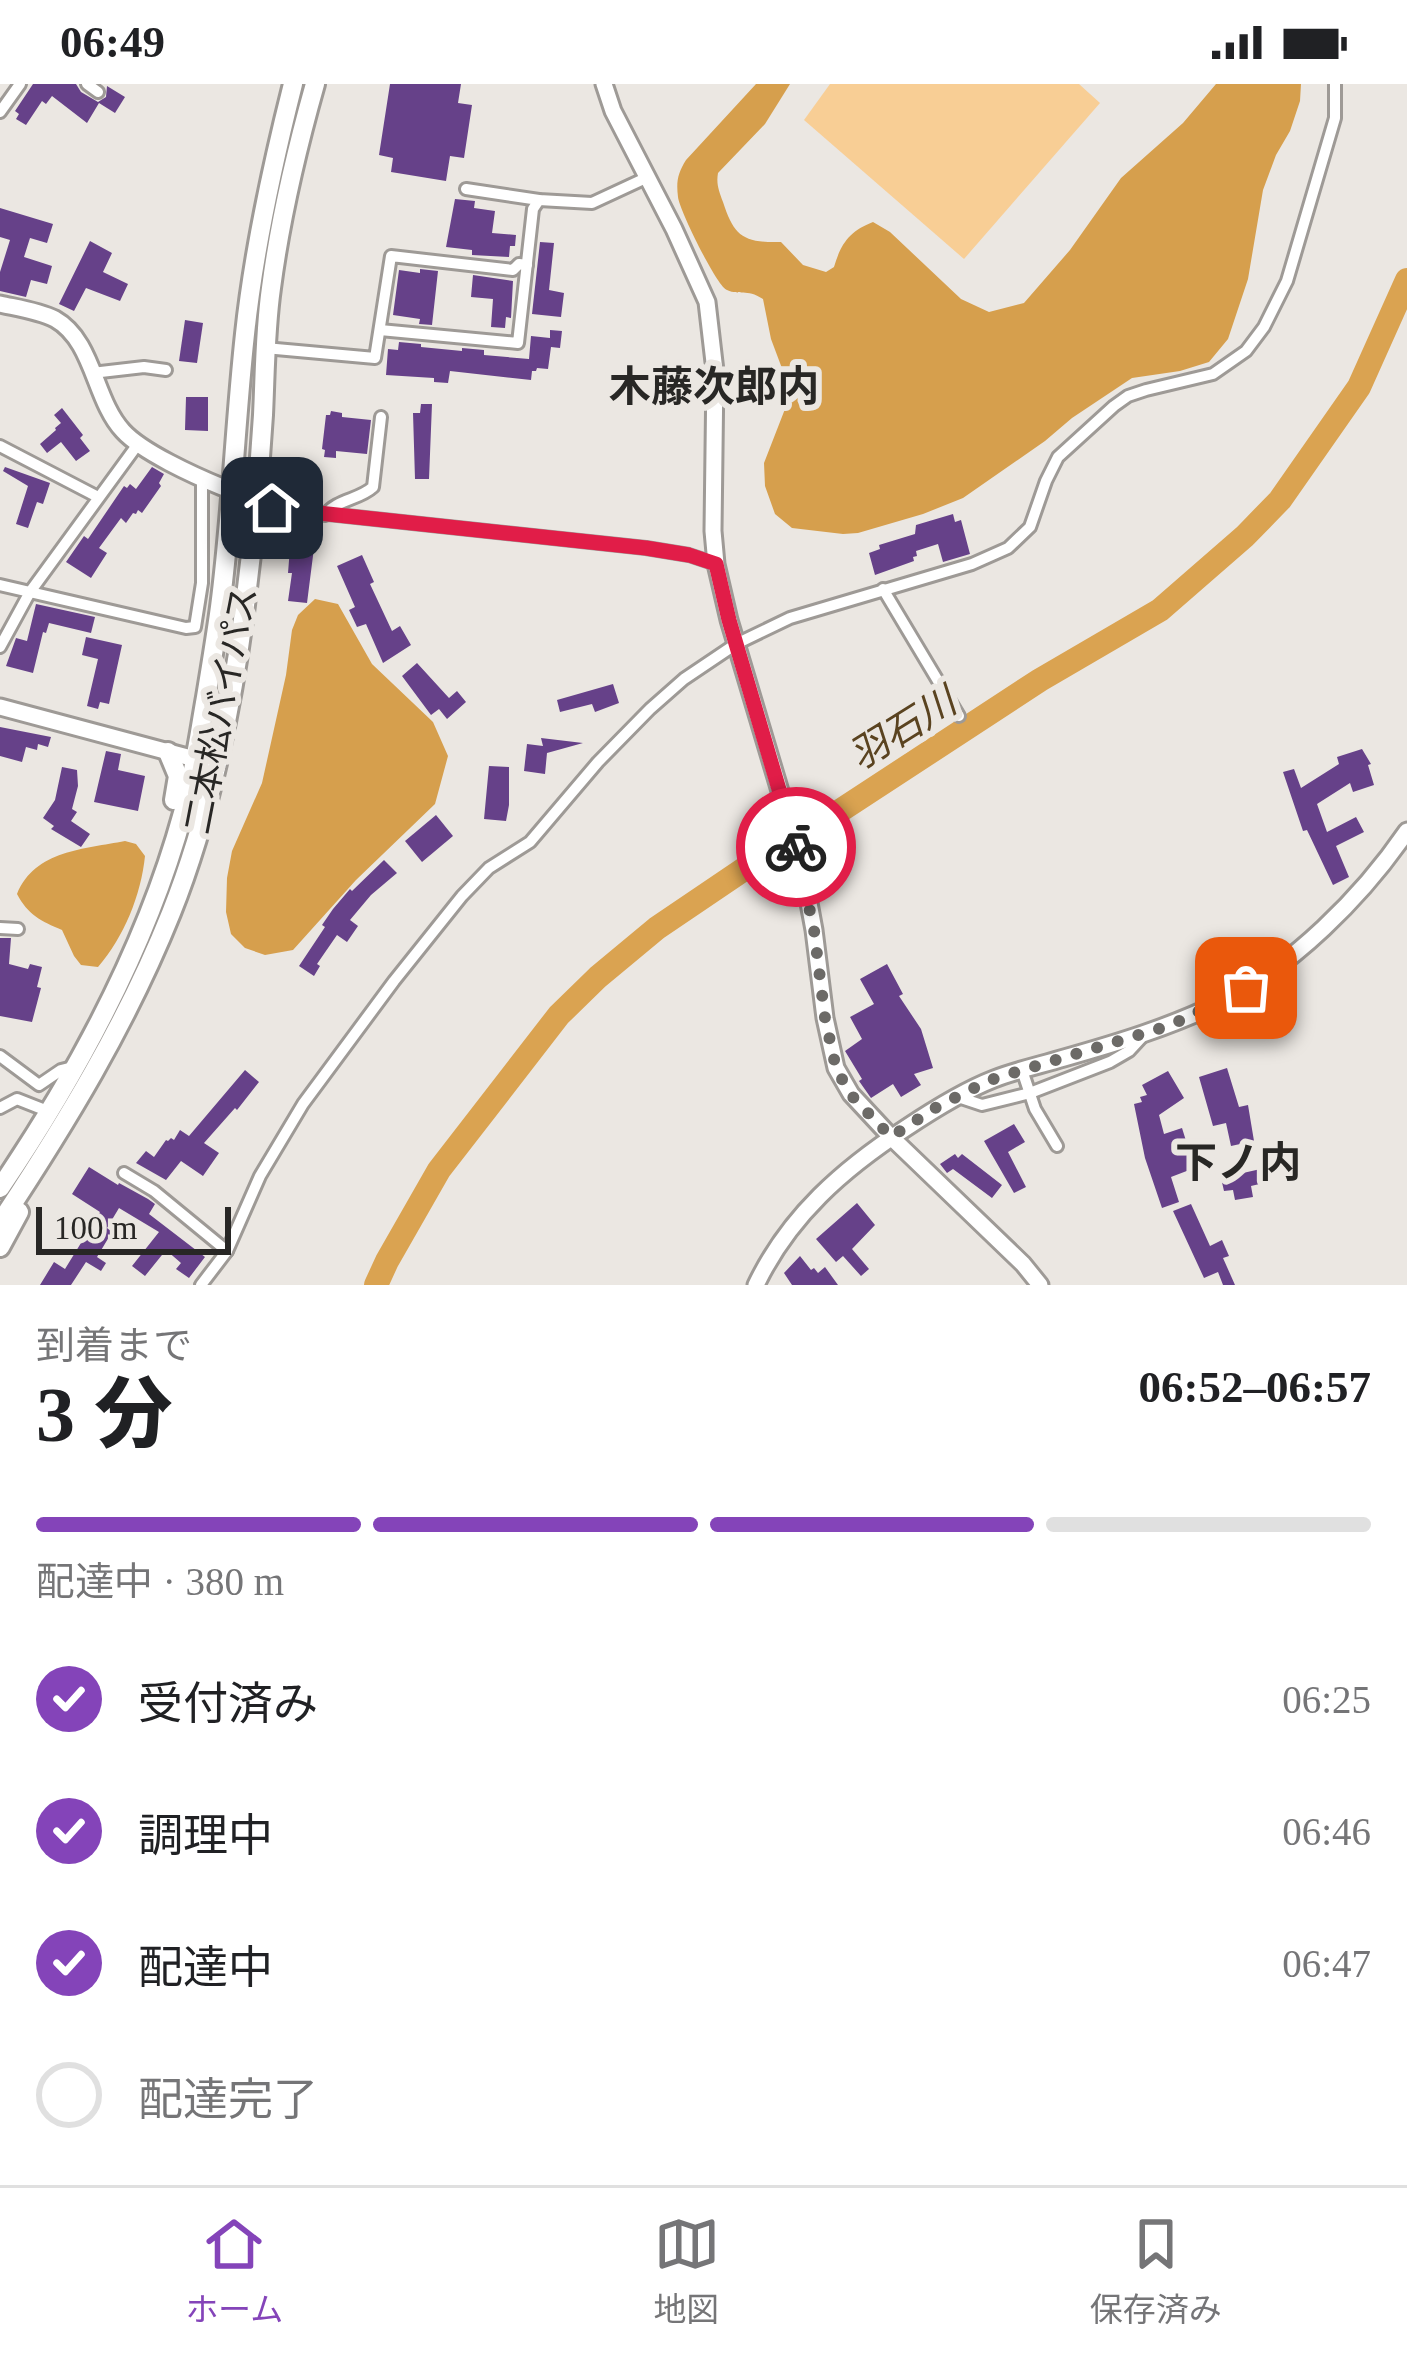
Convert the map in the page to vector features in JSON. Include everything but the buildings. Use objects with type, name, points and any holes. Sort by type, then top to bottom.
[{"type":"highway","name":"二本松バイパス","points":[[0,1188],[60,1114],[157,895],[184,812],[220,608],[257,243],[293,84]]},
{"type":"highway","name":"二本松バイパス","points":[[0,1222],[60,1114],[122,1020],[188,866],[231,693],[245,604],[271,288],[286,199],[316,84]]},
{"type":"highway","points":[[141,933],[178,785],[168,752]]},
{"type":"highway","points":[[0,1247],[60,1114]]},
{"type":"street","points":[[0,112],[20,84]]},
{"type":"street","points":[[86,84],[98,92]]},
{"type":"street","points":[[604,84],[699,283],[711,320],[716,564],[800,861],[836,1068],[850,1094],[1040,1285]]},
{"type":"street","points":[[201,1285],[227,1251],[260,1176],[303,1104],[387,990],[462,896],[489,868],[530,842],[650,709],[736,644],[790,618],[972,565],[1008,548],[1030,527],[1058,457],[1114,406],[1146,390],[1214,374],[1246,351],[1264,327],[1286,281],[1335,118],[1335,84]]},
{"type":"street","points":[[466,189],[592,203],[648,177]]},
{"type":"street","points":[[380,330],[518,344],[533,209],[538,200]]},
{"type":"street","points":[[266,348],[375,358],[391,256],[513,270],[519,264],[527,265]]},
{"type":"street","points":[[0,304],[50,316],[63,325],[74,336],[114,419],[138,444],[221,488]]},
{"type":"street","points":[[92,373],[144,367],[166,370]]},
{"type":"street","points":[[325,515],[332,506],[373,487],[381,417]]},
{"type":"street","points":[[0,647],[30,592],[138,444]]},
{"type":"street","points":[[0,446],[98,497]]},
{"type":"street","points":[[0,585],[195,627],[202,583],[202,479]]},
{"type":"street","points":[[272,508],[646,548],[716,564]]},
{"type":"street","points":[[884,590],[958,716]]},
{"type":"street","points":[[0,706],[215,764]]},
{"type":"street","points":[[756,1285],[787,1231],[818,1196],[891,1137],[990,1080],[1145,1034],[1216,1004],[1269,972],[1309,940],[1361,891],[1407,831]]},
{"type":"street","points":[[0,928],[18,929]]},
{"type":"street","points":[[958,1096],[982,1105],[1030,1093],[1110,1062],[1145,1034]]},
{"type":"street","points":[[0,1056],[39,1085],[61,1070],[77,1067]]},
{"type":"street","points":[[1022,1070],[1035,1109],[1057,1146]]},
{"type":"street","points":[[0,1108],[17,1099],[60,1114]]},
{"type":"street","points":[[124,1173],[154,1191],[227,1251]]},
{"type":"shaded area","points":[[756,84],[790,84],[765,124],[718,173],[719,191],[736,230],[749,239],[781,242],[803,265],[826,272],[834,267],[848,239],[873,222],[890,232],[961,299],[989,312],[1024,303],[1070,250],[1121,178],[1183,123],[1216,84],[1301,84],[1290,131],[1263,190],[1248,279],[1228,339],[1209,362],[1132,378],[963,498],[923,514],[843,534],[792,528],[775,514],[765,486],[764,463],[785,409],[783,371],[763,299],[722,286],[678,197],[678,177],[686,160]]},
{"type":"shaded area","points":[[830,84],[1079,84],[1100,103],[964,259],[804,120]]},
{"type":"shaded area","points":[[315,599],[338,604],[372,664],[433,722],[448,756],[435,804],[356,880],[293,950],[265,955],[245,948],[231,934],[227,878],[232,851],[262,783],[292,630],[298,615]]},
{"type":"shaded area","points":[[125,841],[136,844],[145,856],[135,900],[116,942],[98,967],[81,965],[62,930],[36,916],[17,894],[25,879],[49,860]]},
{"type":"waterway","name":"羽石川","points":[[376,1285],[439,1170],[559,1015],[598,977],[657,928],[756,861],[1040,680],[1160,610],[1245,536],[1280,500],[1359,387],[1407,280]]},
{"type":"way so far","points":[[796,847],[836,1068],[850,1094],[891,1137],[990,1080],[1171,1025],[1246,988]]},
{"type":"district","name":"木藤次郎内","points":[[714,386]]},
{"type":"district","name":"下ノ内","points":[[1238,1162]]},
{"type":"route","points":[[272,508],[646,548],[716,564],[796,847]]}]
